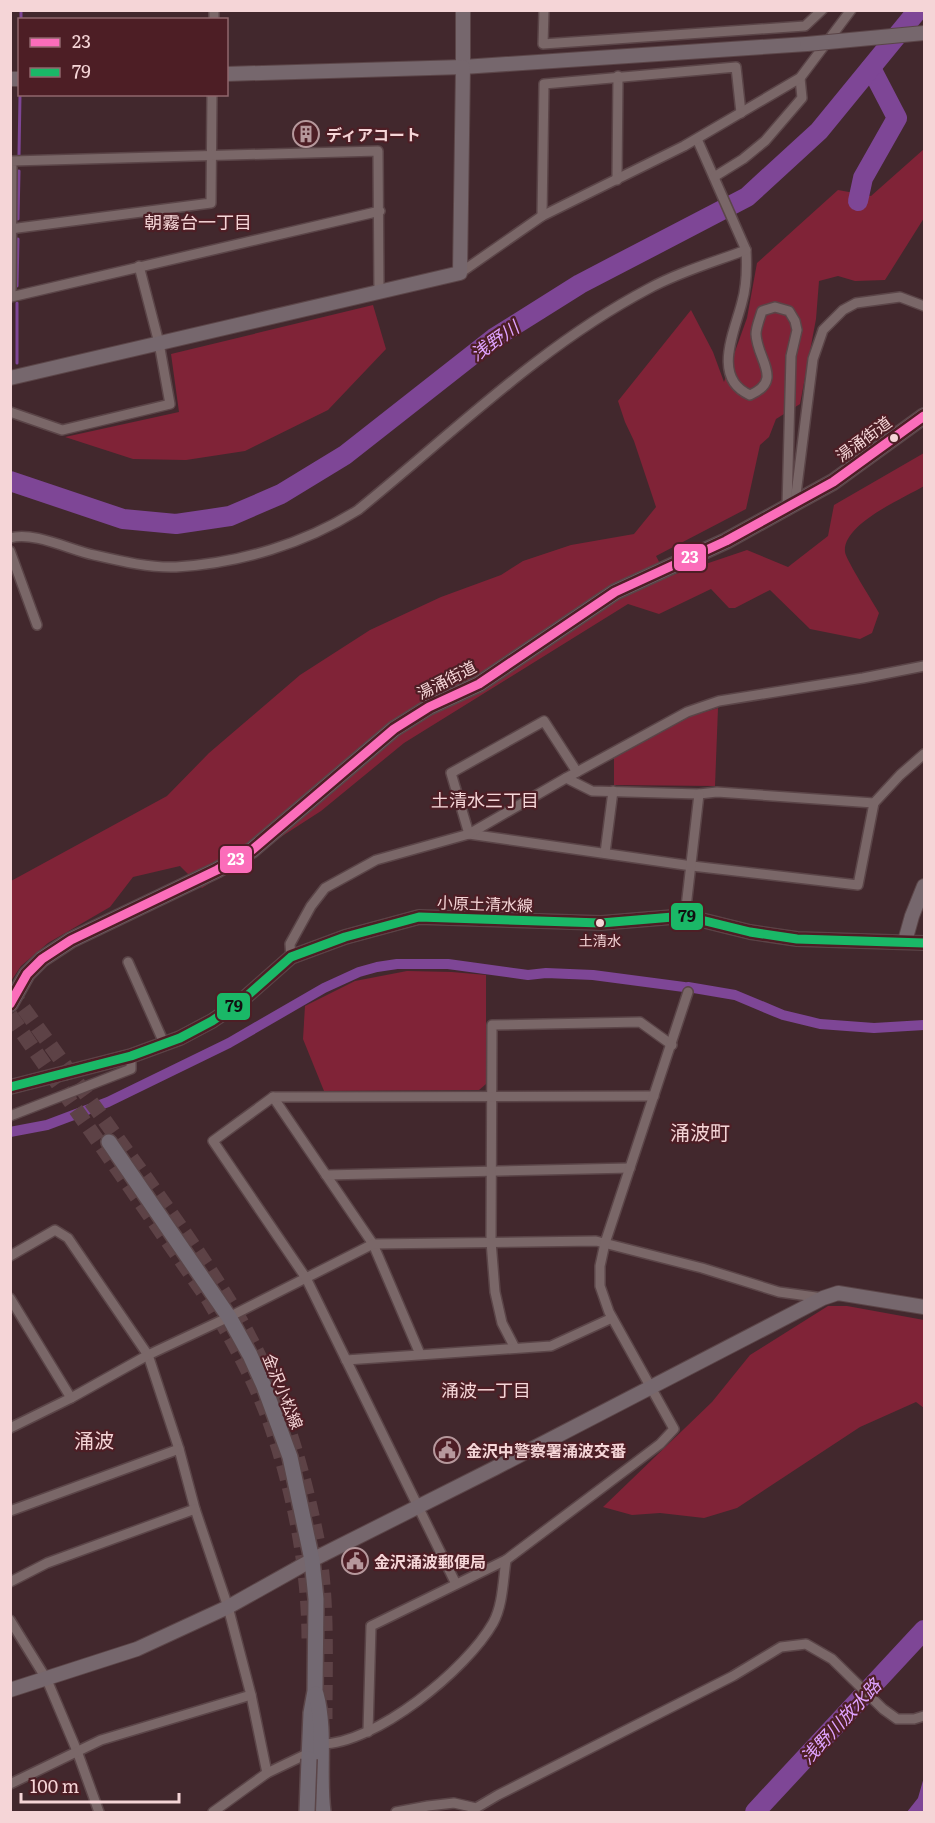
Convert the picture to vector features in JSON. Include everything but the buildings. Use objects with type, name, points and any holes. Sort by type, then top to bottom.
[{"type":"main road","name":"湯涌街道","points":[[10,1004],[27,974],[42,959],[71,940],[217,870],[252,850],[394,729],[429,707],[479,684],[615,591],[726,541],[833,482],[924,416]]},
{"type":"main road","name":"金沢小松線","points":[[109,1142],[229,1317],[250,1355],[278,1420],[295,1477],[312,1560],[316,1599],[315,1691],[321,1713],[315,1752]]},
{"type":"main road","points":[[307,1812],[315,1752]]},
{"type":"main road","points":[[315,1752],[323,1812]]},
{"type":"street","points":[[460,273],[463,10]]},
{"type":"street","points":[[544,10],[543,44],[805,26],[822,10]]},
{"type":"street","points":[[10,378],[460,273],[542,216],[697,139],[800,78],[851,10]]},
{"type":"street","points":[[228,74],[463,67],[807,44],[924,33]]},
{"type":"street","points":[[542,216],[544,84],[736,67],[741,113]]},
{"type":"street","points":[[617,180],[618,76]]},
{"type":"street","points":[[715,179],[765,141],[802,98],[800,78]]},
{"type":"street","points":[[11,229],[211,203],[212,96]]},
{"type":"street","points":[[697,139],[746,250],[747,268],[743,300],[730,341],[729,360],[731,378],[741,390],[750,395],[766,384],[768,370],[761,357],[756,332],[762,311],[775,307],[789,311],[795,321],[797,330],[791,356],[791,505]]},
{"type":"street","points":[[379,292],[380,211],[378,151],[12,160],[11,297],[380,211]]},
{"type":"street","points":[[10,538],[21,535],[123,562],[174,567],[247,556],[285,546],[332,526],[358,510],[536,360],[591,322],[649,288],[746,250]]},
{"type":"street","points":[[10,412],[62,430],[170,404],[159,343],[139,266]]},
{"type":"street","points":[[791,505],[813,359],[823,330],[843,310],[856,303],[900,297],[924,306]]},
{"type":"street","points":[[10,551],[37,625]]},
{"type":"street","points":[[291,957],[290,944],[311,906],[325,888],[376,860],[469,834],[566,777],[687,712],[719,701],[924,666]]},
{"type":"street","points":[[469,834],[451,773],[543,721],[577,772]]},
{"type":"street","points":[[469,834],[692,866],[858,885],[874,803],[924,754]]},
{"type":"street","points":[[566,777],[592,791],[699,794],[717,792],[874,803]]},
{"type":"street","points":[[605,853],[613,791]]},
{"type":"street","points":[[685,916],[699,794]]},
{"type":"street","points":[[905,941],[924,886]]},
{"type":"street","name":"小原土清水線","points":[[10,1087],[130,1056],[180,1038],[212,1021],[240,1002],[291,957],[345,938],[419,917],[591,923],[685,916],[750,932],[797,939],[924,943]]},
{"type":"street","points":[[128,962],[164,1043]]},
{"type":"street","points":[[368,1732],[371,1626],[506,1560],[660,1444],[674,1429],[612,1318],[600,1286],[600,1266],[605,1243],[688,992]]},
{"type":"street","points":[[515,1348],[502,1323],[495,1292],[491,1241],[492,1025],[640,1022],[672,1045]]},
{"type":"street","points":[[10,1116],[131,1069],[130,1056]]},
{"type":"street","points":[[456,1584],[306,1278],[213,1141],[273,1097],[654,1096]]},
{"type":"street","points":[[273,1097],[374,1244],[420,1354]]},
{"type":"street","points":[[326,1175],[630,1168]]},
{"type":"street","points":[[10,1256],[55,1230],[62,1233],[68,1238],[148,1355],[179,1449],[195,1509],[228,1607],[251,1695],[267,1773]]},
{"type":"street","points":[[10,1428],[71,1398],[148,1355],[374,1244],[596,1241],[702,1268],[779,1292],[823,1298]]},
{"type":"street","points":[[10,1690],[47,1680],[137,1649],[228,1607],[312,1560],[823,1298],[838,1293],[924,1307]]},
{"type":"street","points":[[10,1298],[71,1398]]},
{"type":"street","points":[[346,1360],[551,1346],[612,1318]]},
{"type":"street","points":[[10,1511],[179,1449]]},
{"type":"street","points":[[10,1582],[47,1563],[195,1509]]},
{"type":"street","points":[[213,1812],[267,1773],[368,1732],[409,1709],[447,1676],[494,1622],[499,1606],[506,1560]]},
{"type":"street","points":[[10,1620],[47,1680],[77,1751],[95,1811]]},
{"type":"street","points":[[396,1812],[454,1803],[476,1808],[733,1676],[781,1647],[806,1644],[832,1659],[883,1709],[897,1719],[914,1719],[924,1716]]},
{"type":"street","points":[[10,1784],[101,1740],[251,1695]]},
{"type":"shaded area","points":[[924,149],[924,218],[885,280],[855,281],[838,276],[819,281],[816,319],[800,404],[776,419],[769,437],[760,445],[746,509],[656,556],[667,577],[747,550],[788,567],[828,536],[834,505],[924,453],[924,486],[863,522],[847,542],[845,552],[879,613],[872,633],[860,639],[810,629],[770,590],[735,608],[729,608],[711,589],[659,614],[628,604],[404,743],[321,811],[202,888],[180,866],[133,877],[110,907],[48,943],[21,966],[11,981],[11,881],[167,796],[209,753],[300,675],[370,630],[441,597],[501,575],[523,561],[571,545],[634,534],[656,507],[618,401],[691,310],[713,352],[724,382],[747,318],[757,263],[838,190],[871,196]]},
{"type":"shaded area","points":[[373,305],[386,349],[328,410],[245,451],[186,460],[133,459],[65,437],[179,412],[171,354]]},
{"type":"shaded area","points":[[718,708],[715,786],[614,785],[614,758],[691,716]]},
{"type":"shaded area","points":[[407,971],[486,975],[486,1084],[479,1090],[324,1091],[303,1039],[305,1006],[355,981]]},
{"type":"shaded area","points":[[828,1306],[847,1306],[924,1320],[924,1408],[916,1402],[860,1427],[737,1508],[704,1518],[660,1513],[632,1515],[603,1507],[712,1402],[750,1355]]},
{"type":"shaded area","points":[[924,1777],[924,1812],[907,1812],[918,1798]]},
{"type":"waterway","points":[[21,10],[21,18]]},
{"type":"waterway","name":"浅野川","points":[[10,481],[123,519],[176,524],[230,516],[281,494],[345,455],[494,338],[580,284],[747,197],[819,131],[918,10]]},
{"type":"waterway","name":"浅野川放水路","points":[[858,201],[863,178],[897,118],[871,68]]},
{"type":"waterway","points":[[19,155],[20,96]]},
{"type":"waterway","points":[[18,219],[19,171]]},
{"type":"waterway","points":[[17,286],[18,239]]},
{"type":"waterway","points":[[17,303],[17,363]]},
{"type":"waterway","points":[[10,1132],[47,1125],[108,1102],[229,1043],[324,988],[359,972],[377,967],[397,964],[448,964],[528,975],[546,973],[593,975],[684,987]]},
{"type":"waterway","points":[[688,987],[735,995],[783,1015],[820,1024],[874,1028],[924,1025]]},
{"type":"waterway","name":"浅野川放水路","points":[[755,1812],[924,1630]]},
{"type":"tunnel","points":[[10,990],[195,1248],[242,1324],[269,1378],[297,1457],[321,1561],[324,1606],[325,1719]]},
{"type":"tunnel","points":[[10,1015],[208,1299],[253,1382],[274,1434],[295,1511],[307,1589],[309,1642]]},
{"type":"transit line","name":"23","points":[[10,1004],[27,974],[42,959],[71,940],[217,870],[252,850],[394,729],[429,707],[479,684],[615,592],[726,541],[833,482],[924,416]]},
{"type":"transit line","name":"79","points":[[10,1087],[131,1056],[180,1038],[212,1021],[240,1002],[291,957],[345,937],[419,917],[601,923],[685,916],[750,932],[797,939],[924,943]]},
{"type":"place","name":"ディアコート","points":[[306,134]]},
{"type":"place","name":"土清水","points":[[600,923]]},
{"type":"place","name":"金沢中警察署涌波交番","points":[[447,1450]]},
{"type":"place","name":"金沢涌波郵便局","points":[[355,1561]]},
{"type":"district","name":"朝霧台一丁目","points":[[198,221]]},
{"type":"district","name":"土清水三丁目","points":[[485,799]]},
{"type":"district","name":"涌波町","points":[[700,1131]]},
{"type":"district","name":"涌波一丁目","points":[[486,1389]]},
{"type":"district","name":"涌波","points":[[94,1439]]}]
